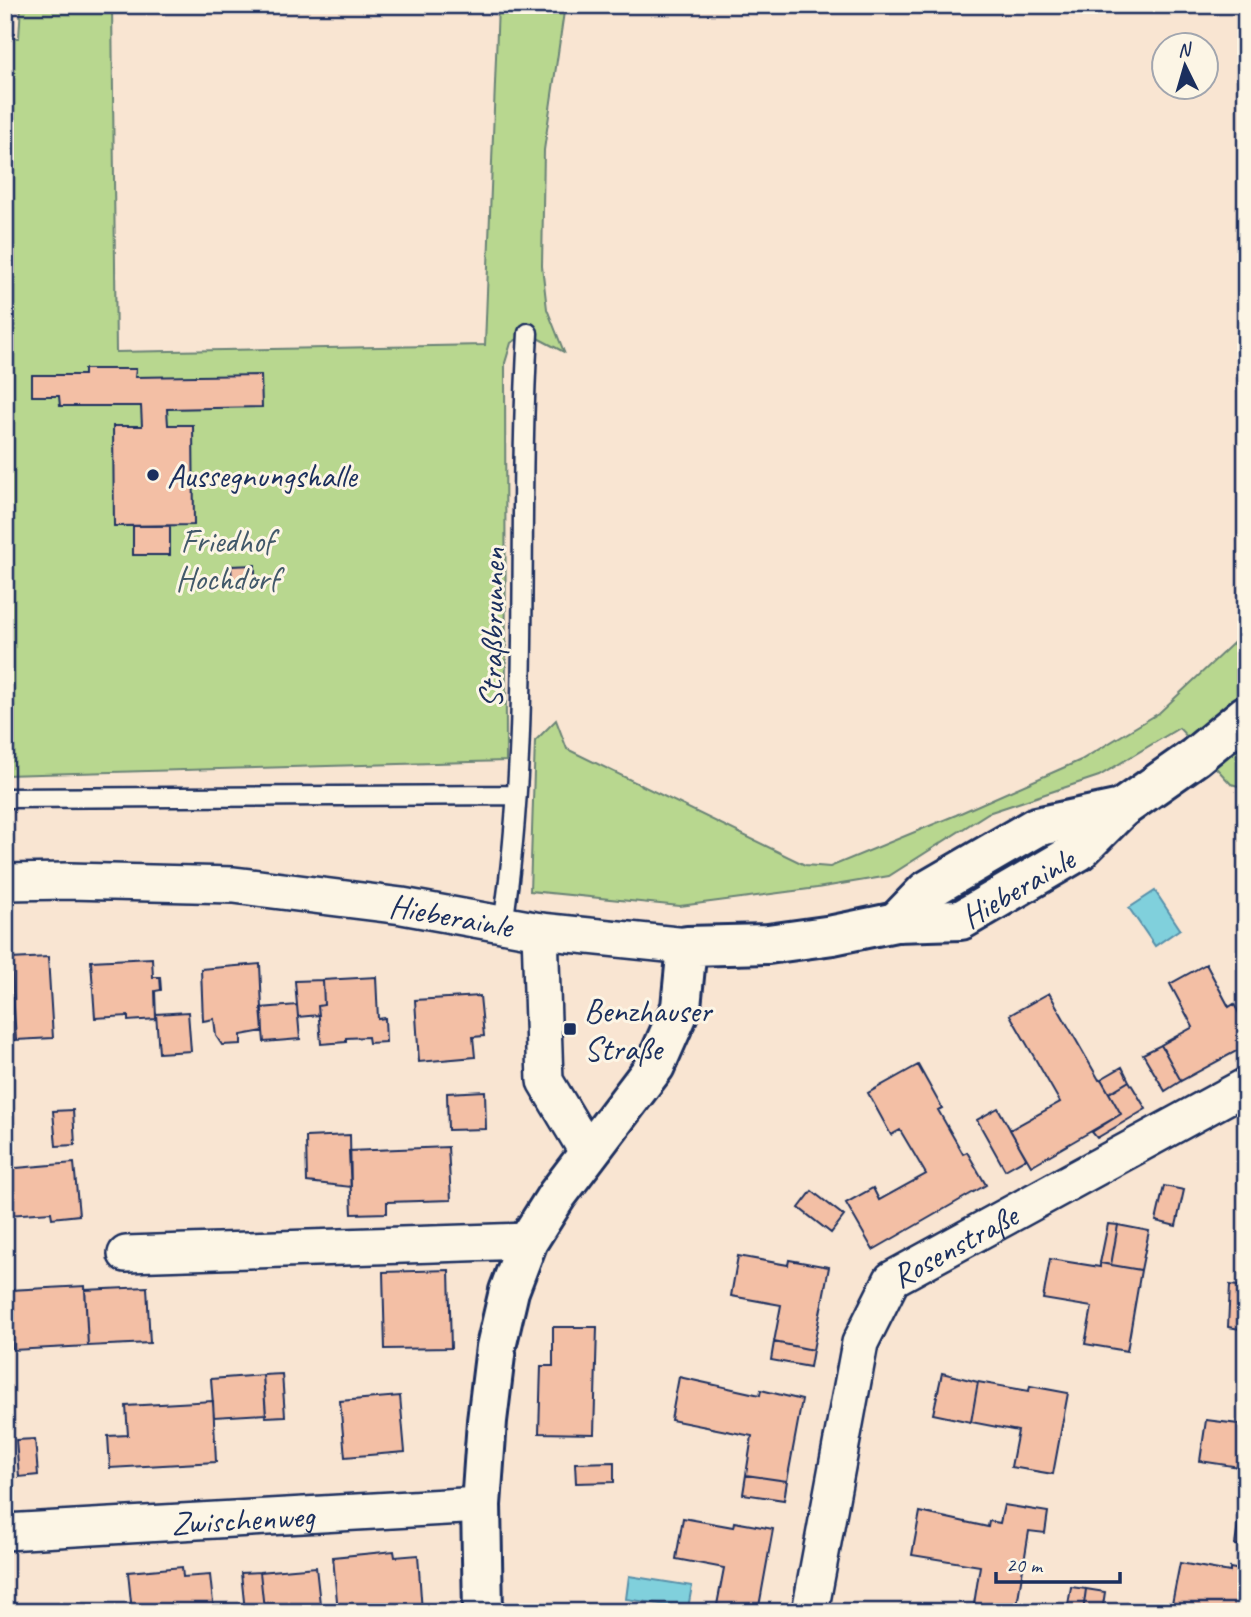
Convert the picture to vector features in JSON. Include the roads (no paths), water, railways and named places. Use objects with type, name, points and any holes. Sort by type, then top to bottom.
[{"type":"street","name":"Hieberainle","points":[[5,882],[234,885],[402,906],[540,931],[687,946],[768,944],[896,922],[961,920],[1079,851],[1121,809],[1195,757],[1246,715]]},
{"type":"street","points":[[540,931],[545,1081],[588,1153]]},
{"type":"street","points":[[483,1612],[481,1505],[487,1421],[496,1348],[509,1291],[528,1241],[557,1195],[655,1066],[681,1007],[687,946]]},
{"type":"street","name":"Rosenstraße","points":[[810,1612],[860,1343],[892,1279],[1246,1086]]},
{"type":"street","points":[[126,1254],[528,1241]]},
{"type":"street","name":"Zwischenweg","points":[[5,1532],[481,1505]]},
{"type":"lane","name":"Straßbrunnen","points":[[503,924],[519,740],[528,333]]},
{"type":"lane","points":[[5,798],[515,795]]},
{"type":"water","points":[[1155,891],[1180,929],[1155,946],[1129,908]]},
{"type":"water","points":[[629,1576],[692,1586],[688,1608],[626,1599]]},
{"type":"place","name":"Aussegnungshalle","points":[[153,475]]},
{"type":"place","name":"Benzhauser Straße","points":[[570,1029]]},
{"type":"park label","name":"Friedhof Hochdorf","points":[[227,559]]}]
